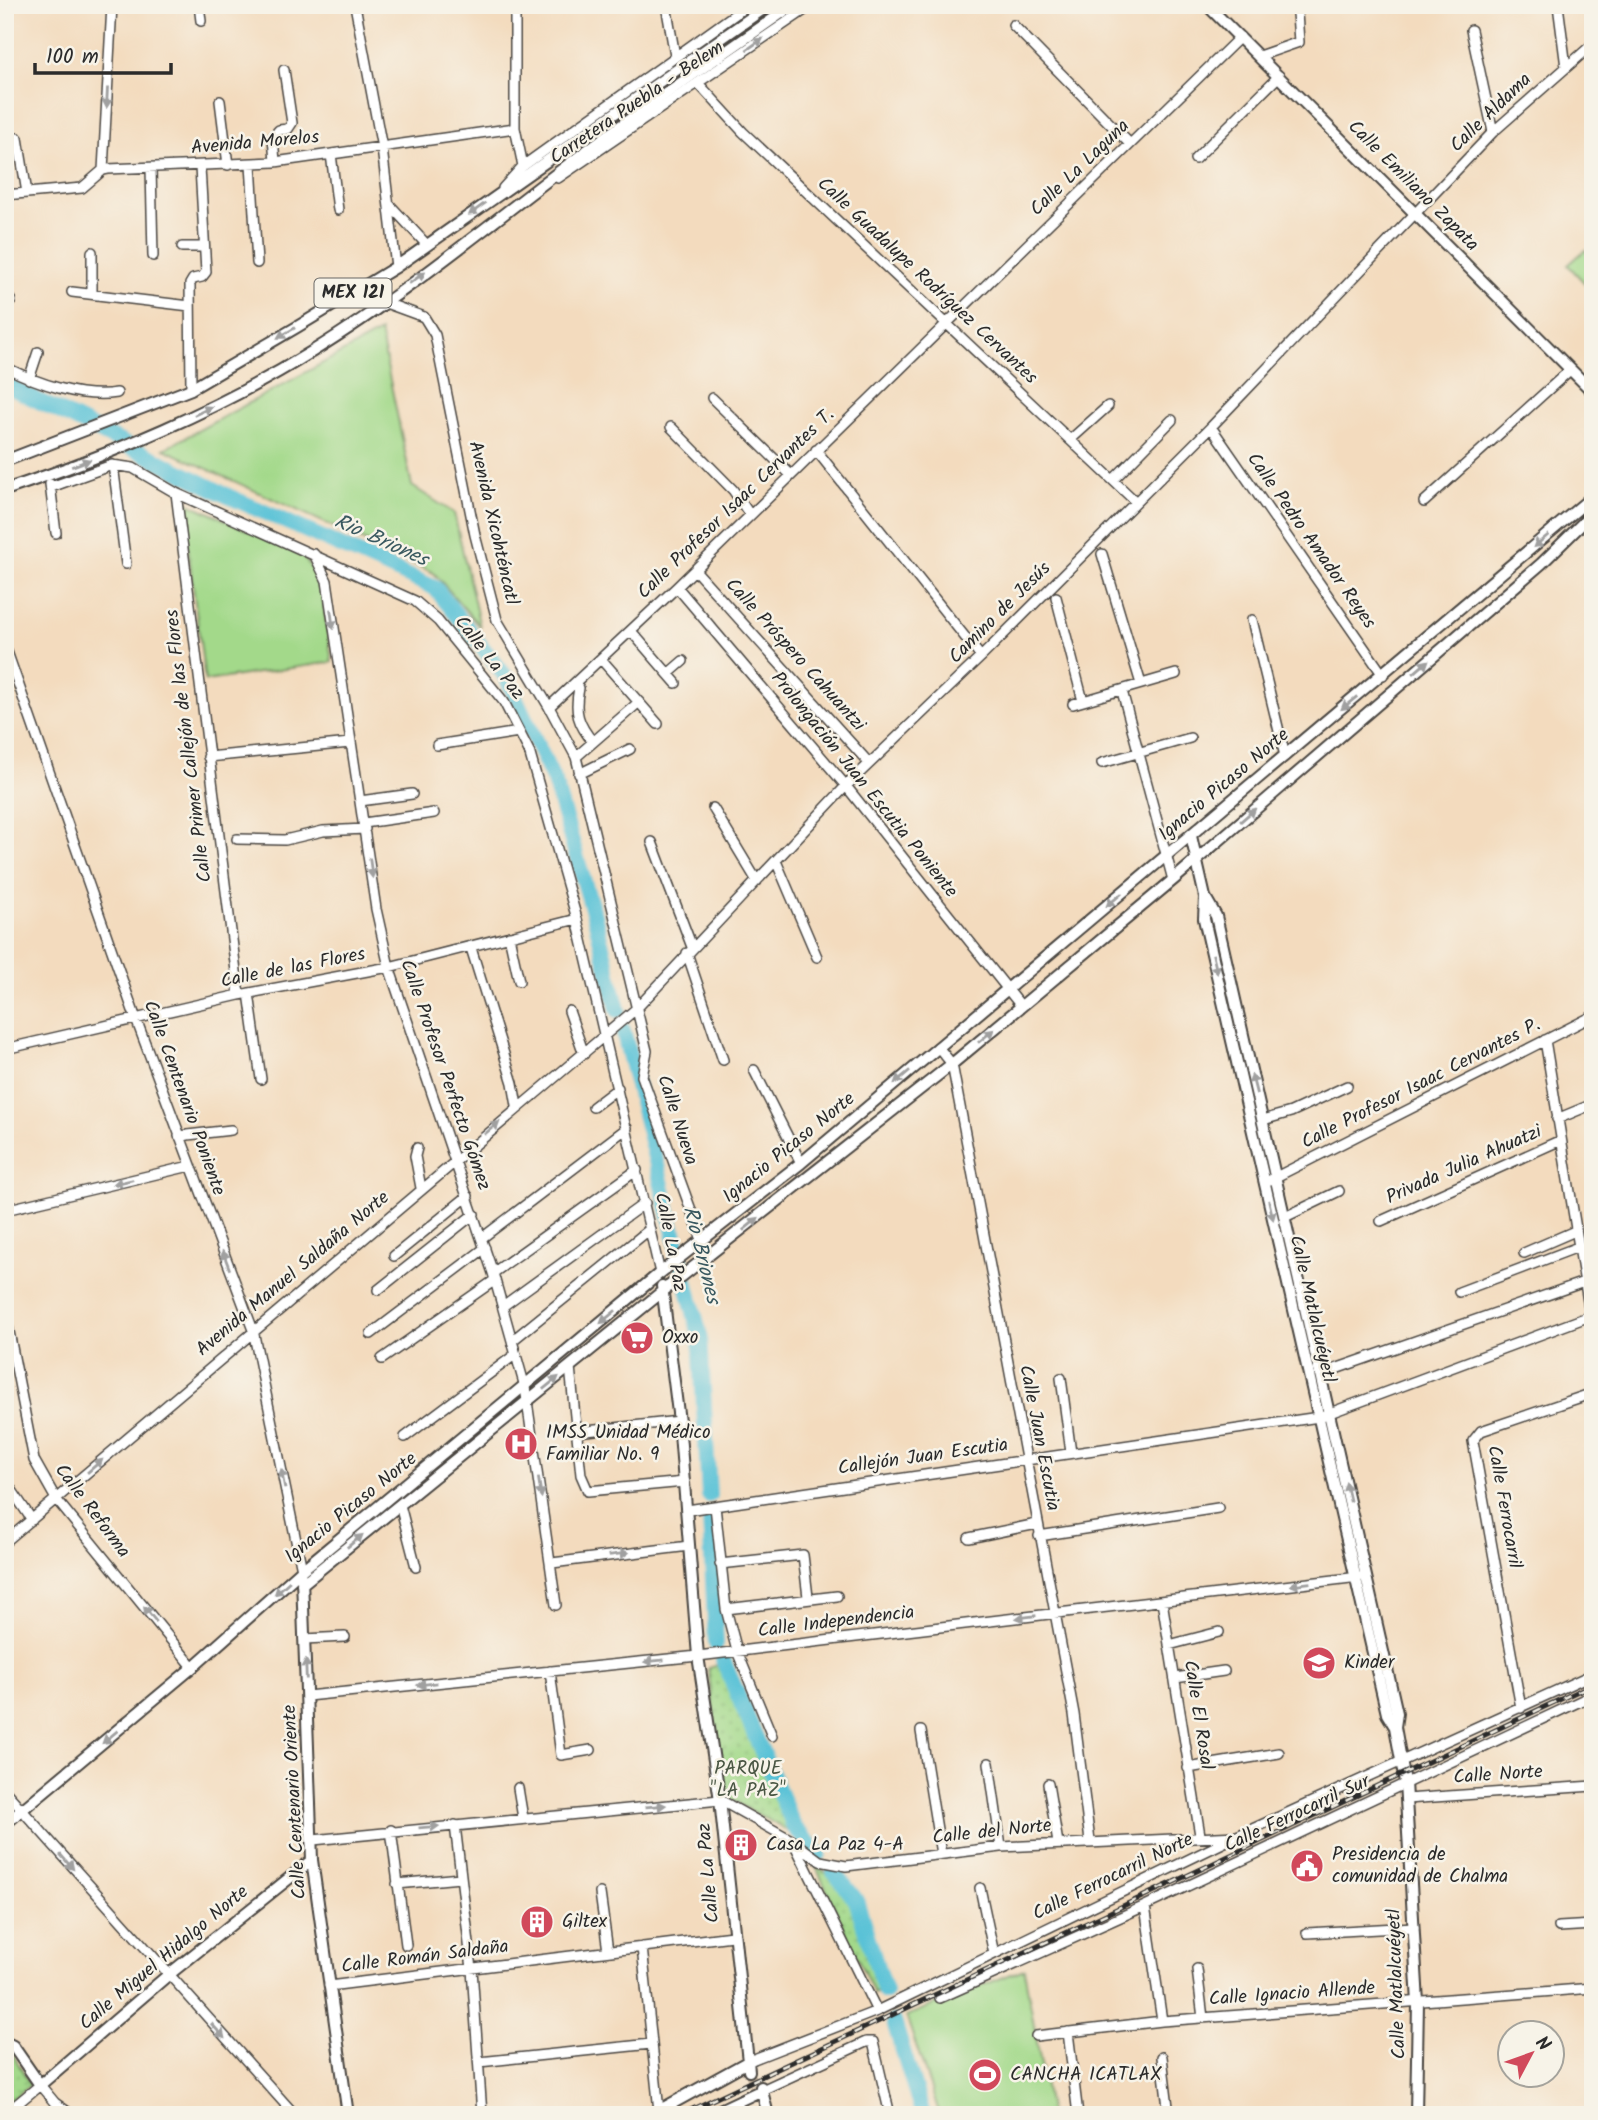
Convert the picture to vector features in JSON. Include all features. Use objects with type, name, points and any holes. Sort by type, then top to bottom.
[{"type":"main road","name":"Carretera Puebla - Belem","points":[[5,461],[191,389],[396,267],[769,5]]},
{"type":"main road","name":"Carretera Puebla - Belem","points":[[5,490],[50,481],[248,388],[314,351],[584,152],[793,5]]},
{"type":"main road","name":"Calle Emiliano Zapata","points":[[1207,5],[1593,392]]},
{"type":"main road","name":"Ignacio Picaso Norte","points":[[5,1824],[193,1667],[302,1570],[660,1273],[801,1163],[1383,676],[1593,496]]},
{"type":"main road","name":"Ignacio Picaso Norte","points":[[302,1584],[663,1292],[952,1064],[1197,860],[1541,564],[1593,513]]},
{"type":"main road","name":"Calle Matlalcuéyetl","points":[[1191,836],[1205,897],[1204,919],[1264,1182],[1325,1415],[1396,1713],[1395,1727],[1405,1782],[1418,2003],[1416,2115]]},
{"type":"main road","name":"Calle Matlalcuéyetl","points":[[1205,897],[1216,916],[1321,1374],[1325,1415]]},
{"type":"main road","name":"Calle La Paz","points":[[660,1273],[679,1421],[698,1656],[720,1800],[732,1936],[751,2062]]},
{"type":"main road","name":"Calle Centenario Oriente","points":[[302,1570],[312,1860],[348,2115]]},
{"type":"main road","name":"Calle Miguel Hidalgo Norte","points":[[40,2085],[167,1976],[312,1860]]},
{"type":"main road","points":[[5,2042],[13,2046],[40,2085]]},
{"type":"main road","name":"Calle Ferrocarril Norte","points":[[655,2113],[751,2062]]},
{"type":"main road","points":[[709,2115],[760,2091],[768,2115]]},
{"type":"street","points":[[5,195],[82,188],[103,170],[112,5]]},
{"type":"street","points":[[199,5],[201,21]]},
{"type":"street","points":[[355,5],[382,148],[396,267]]},
{"type":"street","points":[[515,5],[514,128],[523,166]]},
{"type":"street","points":[[666,5],[675,56]]},
{"type":"street","name":"Carretera Puebla - Belem","points":[[498,193],[523,166],[748,5]]},
{"type":"street","name":"Carretera Puebla - Belem","points":[[515,205],[591,157],[812,5]]},
{"type":"street","points":[[1558,5],[1566,66]]},
{"type":"street","points":[[1259,56],[1299,42],[1297,13]]},
{"type":"street","points":[[1013,25],[1130,144]]},
{"type":"street","points":[[1471,30],[1493,132]]},
{"type":"street","name":"Calle La Laguna","points":[[945,324],[1240,37]]},
{"type":"street","name":"Calle Aldama","points":[[1416,212],[1493,132],[1593,44]]},
{"type":"street","points":[[275,162],[273,137],[279,130],[288,130],[292,123],[284,70]]},
{"type":"street","points":[[1195,159],[1279,76]]},
{"type":"street","name":"Calle Guadalupe Rodríguez Cervantes","points":[[698,83],[743,132],[1136,502]]},
{"type":"street","points":[[220,101],[228,165]]},
{"type":"street","name":"Avenida Morelos","points":[[103,170],[275,162],[514,128]]},
{"type":"street","points":[[18,138],[27,193]]},
{"type":"street","points":[[331,154],[338,210]]},
{"type":"street","points":[[251,163],[257,263]]},
{"type":"street","points":[[191,389],[191,281],[202,277],[206,272],[201,167]]},
{"type":"street","points":[[151,168],[153,256]]},
{"type":"street","points":[[389,204],[427,245]]},
{"type":"street","name":"Camino de Jesús","points":[[606,1037],[846,786],[981,657],[1211,427],[1416,212]]},
{"type":"street","points":[[181,247],[204,247]]},
{"type":"street","points":[[92,252],[92,295]]},
{"type":"street","points":[[5,292],[11,302]]},
{"type":"street","points":[[72,292],[190,306]]},
{"type":"street","name":"Avenida Xicohténcatl","points":[[383,302],[424,317],[435,335],[475,535],[497,620],[576,757],[636,1008]]},
{"type":"street","name":"Calle Profesor Isaac Cervantes T.","points":[[549,707],[695,570],[945,324]]},
{"type":"street","points":[[29,379],[38,352]]},
{"type":"street","points":[[5,367],[29,379],[82,392],[117,393]]},
{"type":"street","points":[[1424,502],[1570,370]]},
{"type":"street","points":[[712,398],[791,475]]},
{"type":"street","points":[[1070,440],[1108,406]]},
{"type":"street","points":[[1113,480],[1171,420]]},
{"type":"street","points":[[671,427],[733,490],[750,515]]},
{"type":"street","name":"Calle Pedro Amador Reyes","points":[[1211,427],[1383,676]]},
{"type":"street","points":[[816,450],[981,657]]},
{"type":"street","points":[[56,533],[50,481],[113,465],[127,564]]},
{"type":"street","name":"Calle La Paz","points":[[113,465],[138,470],[176,493],[415,601],[438,621],[504,702],[529,751],[577,919],[660,1273]]},
{"type":"street","name":"Calle Primer Callejón de las Flores","points":[[176,493],[208,757],[244,994],[261,1079]]},
{"type":"street","name":"Calle Profesor Perfecto Gómez","points":[[314,554],[327,581],[376,909],[389,967],[456,1159],[513,1340],[525,1387],[556,1605]]},
{"type":"street","points":[[1102,554],[1141,684]]},
{"type":"street","name":"Calle Próspero Cahuantzi","points":[[695,570],[869,763]]},
{"type":"street","name":"Prolongación Juan Escutia Poniente","points":[[677,587],[846,786],[1021,1006]]},
{"type":"street","points":[[1056,597],[1078,702],[1176,674]]},
{"type":"street","points":[[1252,620],[1285,756]]},
{"type":"street","points":[[631,631],[676,682]]},
{"type":"street","name":"Calle Centenario Poniente","points":[[5,646],[136,1018],[253,1331],[302,1570]]},
{"type":"street","points":[[601,659],[658,724]]},
{"type":"street","points":[[668,674],[683,661]]},
{"type":"street","points":[[575,684],[579,688],[575,706],[577,717],[593,742]]},
{"type":"street","points":[[1122,691],[1173,880]]},
{"type":"street","points":[[576,757],[639,702]]},
{"type":"street","points":[[437,745],[519,733]]},
{"type":"street","points":[[1102,762],[1190,738]]},
{"type":"street","points":[[208,757],[350,743]]},
{"type":"street","points":[[579,774],[629,749]]},
{"type":"street","points":[[360,801],[412,794]]},
{"type":"street","points":[[713,808],[757,881]]},
{"type":"street","points":[[237,839],[285,840],[434,813]]},
{"type":"street","points":[[652,842],[690,950],[723,1060]]},
{"type":"street","points":[[776,861],[817,957]]},
{"type":"street","name":"Calle de las Flores","points":[[5,1049],[244,994],[389,967],[577,919]]},
{"type":"street","points":[[509,936],[519,981]]},
{"type":"street","points":[[471,948],[513,1083],[517,1106]]},
{"type":"street","name":"Calle Nueva","points":[[636,1008],[647,1051],[642,1076],[697,1244]]},
{"type":"street","points":[[569,1011],[584,1054]]},
{"type":"street","name":"Calle Profesor Isaac Cervantes P.","points":[[1264,1182],[1593,1016]]},
{"type":"street","name":"Avenida Manuel Saldaña Norte","points":[[5,1542],[517,1106],[606,1037]]},
{"type":"street","points":[[1545,1040],[1593,1332]]},
{"type":"street","name":"Calle Juan Escutia","points":[[938,1047],[952,1064],[1053,1614],[1074,1714],[1090,1841]]},
{"type":"street","points":[[754,1070],[801,1163]]},
{"type":"street","points":[[1263,1120],[1291,1112],[1348,1086]]},
{"type":"street","points":[[593,1107],[618,1087]]},
{"type":"street","name":"Privada Julia Ahuatzi","points":[[1557,1119],[1593,1104]]},
{"type":"street","points":[[482,1238],[627,1128]]},
{"type":"street","points":[[179,1136],[231,1130]]},
{"type":"street","name":"Privada Julia Ahuatzi","points":[[1381,1221],[1561,1140]]},
{"type":"street","points":[[417,1149],[415,1156],[421,1188]]},
{"type":"street","points":[[5,1210],[190,1166]]},
{"type":"street","points":[[382,1359],[637,1170]]},
{"type":"street","points":[[1285,1217],[1339,1191]]},
{"type":"street","points":[[394,1256],[468,1196]]},
{"type":"street","points":[[503,1306],[645,1203]]},
{"type":"street","points":[[378,1290],[474,1214]]},
{"type":"street","points":[[513,1340],[650,1229]]},
{"type":"street","points":[[1524,1253],[1575,1231]]},
{"type":"street","points":[[1459,1292],[1578,1247]]},
{"type":"street","points":[[371,1334],[485,1248]]},
{"type":"street","points":[[1321,1374],[1584,1282]]},
{"type":"street","name":"Calle Reforma","points":[[5,1311],[34,1461],[56,1499],[193,1667]]},
{"type":"street","name":"Callejón Juan Escutia","points":[[687,1510],[1325,1415],[1590,1316]]},
{"type":"street","points":[[405,1437],[516,1354]]},
{"type":"street","points":[[570,1367],[582,1475],[588,1491],[685,1482]]},
{"type":"street","points":[[1061,1378],[1071,1453]]},
{"type":"street","name":"Calle Ferrocarril","points":[[1521,1708],[1473,1441],[1481,1431],[1593,1393]]},
{"type":"street","points":[[577,1432],[679,1421]]},
{"type":"street","points":[[5,1480],[32,1520]]},
{"type":"street","points":[[400,1505],[416,1567]]},
{"type":"street","points":[[715,1506],[726,1609],[737,1651],[772,1736]]},
{"type":"street","points":[[1040,1536],[1218,1508]]},
{"type":"street","points":[[969,1538],[1037,1524]]},
{"type":"street","points":[[552,1563],[689,1546]]},
{"type":"street","points":[[720,1564],[797,1553],[803,1555],[808,1597]]},
{"type":"street","name":"Calle Independencia","points":[[307,1696],[698,1656],[1363,1576]]},
{"type":"street","points":[[726,1609],[808,1597],[837,1596]]},
{"type":"street","name":"Calle El Rosal","points":[[1162,1601],[1200,1835]]},
{"type":"street","points":[[1168,1645],[1219,1632]]},
{"type":"street","points":[[304,1639],[345,1637]]},
{"type":"street","points":[[550,1671],[561,1755],[591,1750]]},
{"type":"street","points":[[1175,1678],[1224,1671]]},
{"type":"street","name":"Calle Ferrocarril Norte","points":[[751,2062],[877,2011],[1237,1836],[1593,1674]]},
{"type":"street","name":"Calle Ferrocarril Sur","points":[[940,1998],[1145,1906],[1593,1695]]},
{"type":"street","points":[[921,1731],[941,1854]]},
{"type":"street","points":[[1188,1768],[1279,1753]]},
{"type":"street","points":[[989,1763],[1001,1847]]},
{"type":"street","points":[[1048,1784],[1058,1843]]},
{"type":"street","name":"Calle Norte","points":[[1406,1799],[1593,1786]]},
{"type":"street","points":[[519,1788],[523,1818]]},
{"type":"street","points":[[5,1791],[167,1976],[295,2115]]},
{"type":"street","points":[[313,1840],[391,1830],[720,1800]]},
{"type":"street","name":"Calle del Norte","points":[[720,1800],[793,1841],[820,1861],[846,1866],[1001,1847],[1200,1835],[1237,1836]]},
{"type":"street","points":[[455,1825],[472,1969],[482,2115]]},
{"type":"street","points":[[391,1830],[406,1945]]},
{"type":"street","points":[[793,1841],[877,2011]]},
{"type":"street","points":[[397,1884],[460,1878]]},
{"type":"street","points":[[980,1888],[994,1954]]},
{"type":"street","points":[[600,1893],[608,1951]]},
{"type":"street","points":[[1145,1906],[1162,2021]]},
{"type":"street","points":[[1559,1927],[1593,1925]]},
{"type":"street","points":[[1307,1933],[1413,1927]]},
{"type":"street","name":"Calle Román Saldaña","points":[[330,1986],[732,1936]]},
{"type":"street","points":[[642,1947],[655,2113]]},
{"type":"street","points":[[1197,1969],[1203,2018]]},
{"type":"street","name":"Calle Ignacio Allende","points":[[1036,2036],[1162,2021],[1593,1988]]},
{"type":"street","points":[[1068,2032],[1078,2115]]},
{"type":"street","points":[[760,2091],[866,2042],[873,2042],[890,2115]]},
{"type":"street","points":[[479,2062],[651,2044]]},
{"type":"street","points":[[1162,2057],[1169,2115]]},
{"type":"street","points":[[5,2114],[40,2085],[55,2103],[72,2115]]},
{"type":"green space","points":[[1585,250],[1593,258],[1593,292],[1568,265]]},
{"type":"green space","points":[[380,332],[412,486],[454,513],[480,627],[434,573],[164,449]]},
{"type":"green space","points":[[182,500],[302,555],[320,581],[332,662],[205,681]]},
{"type":"green space","name":"PARQUE \"LA PAZ\"","points":[[725,1663],[797,1836],[725,1796],[708,1668]]},
{"type":"green space","points":[[815,1865],[841,1889],[858,1921],[881,1990],[874,1994]]},
{"type":"green space","name":"CANCHA ICATLAX","points":[[1024,1969],[1050,2115],[940,2115],[906,2016]]},
{"type":"green space","points":[[8,2045],[30,2085],[5,2104],[5,2046]]},
{"type":"waterway","name":"Rio Briones","points":[[5,384],[228,496],[435,588],[506,677],[554,781],[596,922],[618,1010]]},
{"type":"waterway","name":"Rio Briones","points":[[623,1030],[700,1336],[709,1495]]},
{"type":"waterway","name":"Rio Briones","points":[[710,1516],[716,1644]]},
{"type":"waterway","name":"Rio Briones","points":[[723,1660],[794,1827],[819,1854]]},
{"type":"waterway","name":"Rio Briones","points":[[834,1872],[856,1900],[885,1992]]},
{"type":"waterway","name":"Rio Briones","points":[[894,2022],[923,2115]]},
{"type":"tunnel","points":[[749,2071],[755,2088]]},
{"type":"railway","points":[[680,2115],[1593,1684]]},
{"type":"place","name":"Oxxo","points":[[637,1338]]},
{"type":"place","name":"IMSS Unidad Médico Familiar No. 9","points":[[521,1444]]},
{"type":"place","name":"Kinder","points":[[1319,1663]]},
{"type":"place","name":"Casa La Paz 4-A","points":[[741,1845]]},
{"type":"place","name":"Presidencia de comunidad de Chalma","points":[[1307,1866]]},
{"type":"place","name":"Giltex","points":[[537,1922]]},
{"type":"place","name":"CANCHA ICATLAX","points":[[985,2075]]}]
